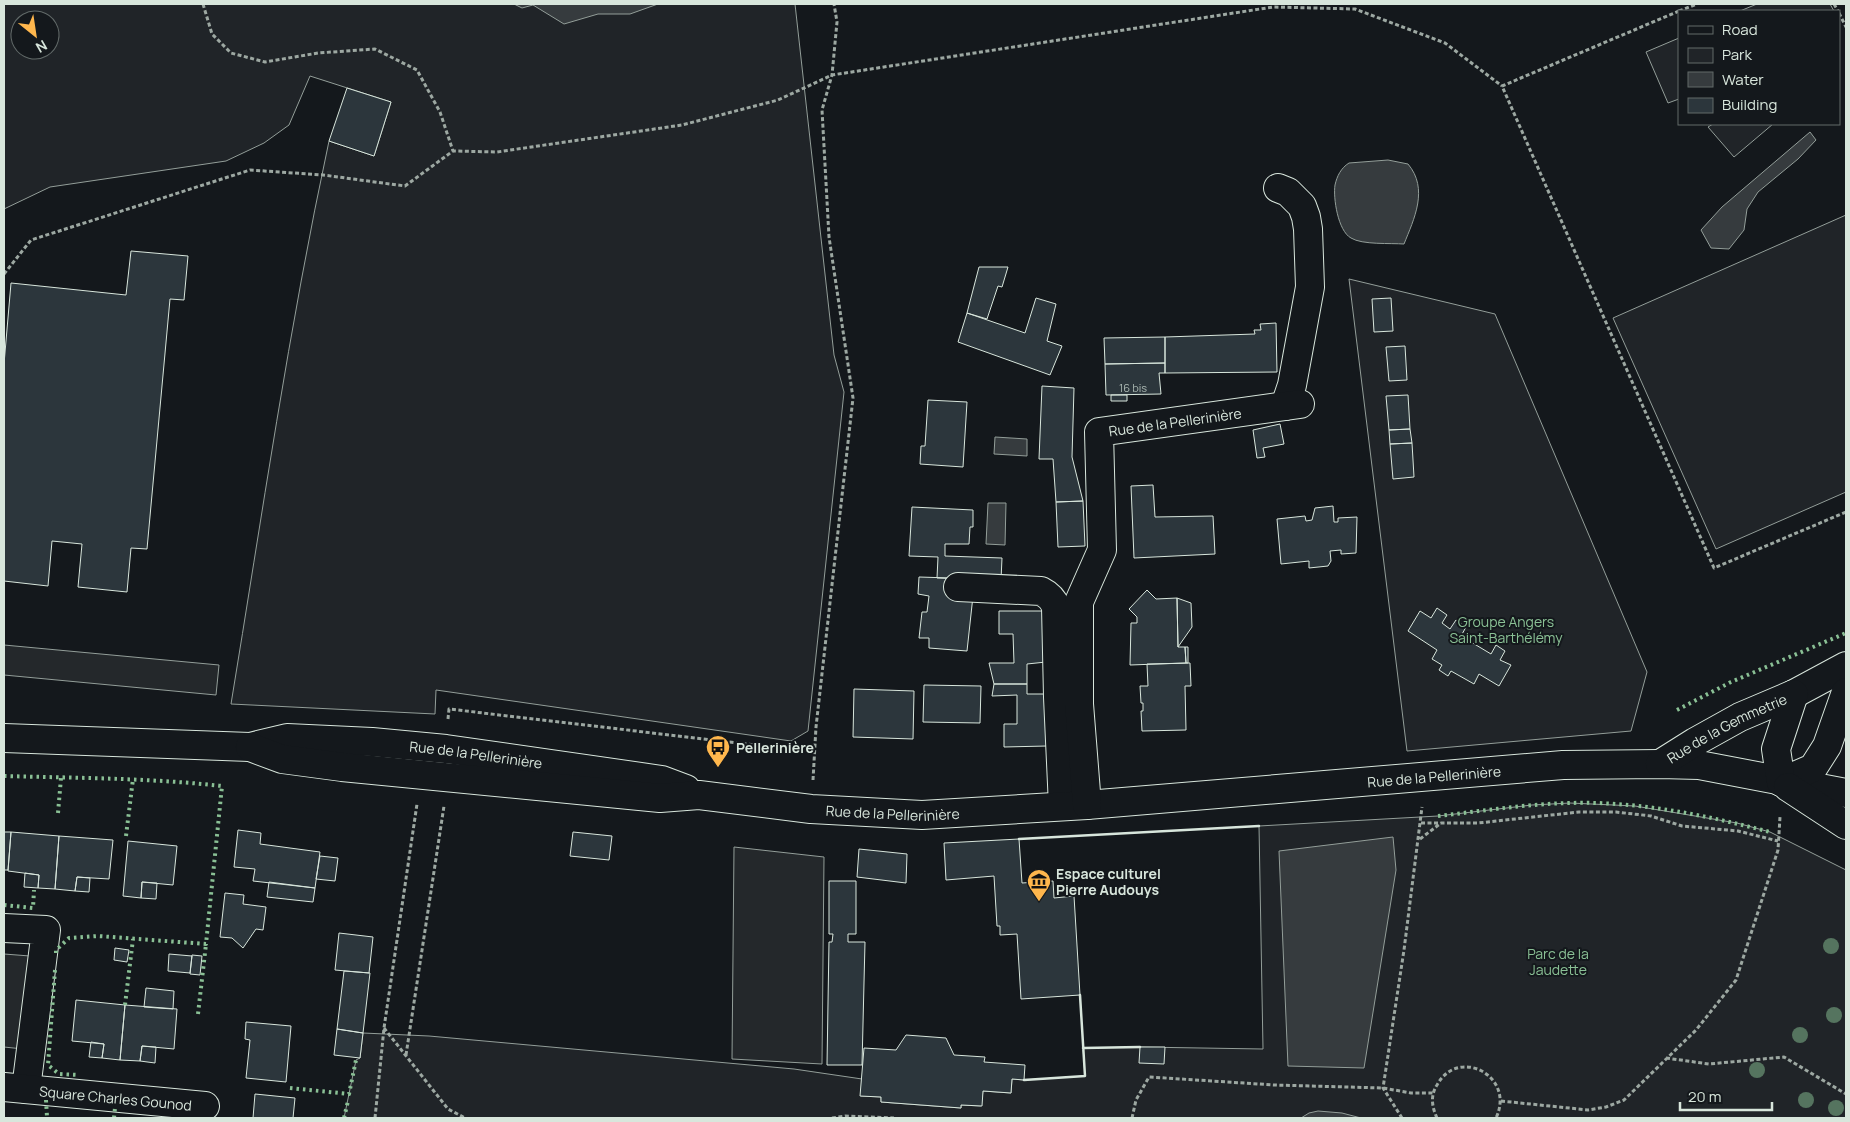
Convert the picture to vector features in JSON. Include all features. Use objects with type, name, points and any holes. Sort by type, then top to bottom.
[{"type":"street","name":"Rue de la Pellerinière","points":[[1075,806],[1079,704],[1079,602],[1102,550],[1099,432],[1292,405],[1292,385],[1310,287],[1308,229],[1302,206],[1288,192],[1278,188]]},
{"type":"street","points":[[958,587],[1041,591],[1053,599],[1056,607],[1058,697],[1075,806]]},
{"type":"street","name":"Rue de la Gemmetrie","points":[[1660,764],[1740,717],[1794,694],[1846,666]]},
{"type":"street","points":[[1781,782],[1813,768],[1827,746],[1846,692]]},
{"type":"street","name":"Rue de la Gemmetrie","points":[[1781,782],[1776,749],[1794,694]]},
{"type":"street","name":"Rue de la Pellerinière","points":[[4,738],[250,747],[287,738],[372,742],[446,749],[662,780],[699,795],[811,809],[922,815],[1075,806],[1563,765],[1699,765],[1846,793]]},
{"type":"street","points":[[1827,746],[1832,771],[1846,793]]},
{"type":"street","points":[[1781,782],[1846,825]]},
{"type":"street","name":"Square Charles Gounod","points":[[4,928],[46,930],[15,1088],[205,1106]]},
{"type":"path","points":[[203,4],[212,34],[231,53],[265,62],[318,53],[375,49],[417,70],[440,112],[453,151]]},
{"type":"path","points":[[811,809],[814,752],[853,398],[829,237],[822,110],[832,75],[837,22],[834,4]]},
{"type":"path","points":[[1682,10],[1697,4]]},
{"type":"path","points":[[4,274],[31,240],[250,170],[323,175],[405,186],[453,151],[497,152],[682,125],[778,100],[832,75],[1273,7],[1355,9],[1445,43],[1502,86],[1714,568],[1846,512]]},
{"type":"path","points":[[1502,86],[1678,11]]},
{"type":"path","points":[[1840,16],[1846,27]]},
{"type":"path","points":[[447,724],[449,709],[814,752]]},
{"type":"path","points":[[375,1118],[384,1028],[417,801]]},
{"type":"path","points":[[406,1055],[444,805]]},
{"type":"path","points":[[1402,1118],[1383,1088],[1420,839],[1422,808]]},
{"type":"path","points":[[1421,823],[1478,823],[1579,812],[1616,812],[1651,816],[1682,826],[1738,831],[1778,841]]},
{"type":"path","points":[[1420,839],[1442,822]]},
{"type":"path","points":[[1501,1101],[1588,1110],[1606,1108],[1624,1100],[1696,1030],[1736,980],[1778,850],[1780,827]]},
{"type":"path","points":[[384,1028],[448,1109],[464,1118]]},
{"type":"path","points":[[1666,1058],[1709,1064],[1784,1057],[1846,1094]]},
{"type":"path","points":[[1437,1118],[1432,1105],[1433,1093],[1439,1081],[1447,1073],[1458,1068],[1471,1067],[1483,1071],[1492,1078],[1499,1089],[1501,1101],[1496,1118]]},
{"type":"path","points":[[1132,1118],[1136,1100],[1149,1077],[1274,1085],[1383,1088],[1411,1093],[1433,1093]]},
{"type":"path","points":[[832,1118],[845,1116],[894,1118]]},
{"type":"green space","points":[[4,4],[795,4],[834,355],[844,392],[808,731],[791,741],[436,690],[435,714],[231,704],[301,281],[329,141],[374,156],[391,102],[310,76],[289,125],[264,143],[226,161],[50,187],[4,209]]},
{"type":"green space","points":[[1757,4],[1830,4],[1833,10],[1742,10]]},
{"type":"green space","points":[[1678,38],[1678,99],[1668,103],[1646,52]]},
{"type":"green space","points":[[1711,125],[1772,125],[1734,157],[1708,127]]},
{"type":"green space","points":[[1846,215],[1846,492],[1716,549],[1613,318]]},
{"type":"green space","name":"Groupe Angers Saint-Barthélémy","points":[[1349,279],[1495,314],[1647,672],[1631,731],[1407,751]]},
{"type":"green space","name":"Parc de la Jaudette","points":[[1570,803],[1635,806],[1737,823],[1770,832],[1846,870],[1846,1118],[344,1118],[356,1060],[360,1058],[363,1033],[429,1036],[794,1069],[862,1079],[861,1096],[881,1097],[881,1102],[961,1108],[961,1105],[981,1106],[983,1091],[1011,1093],[1012,1079],[1085,1076],[1083,1048],[1263,1049],[1259,826],[1438,816],[1532,805]]},
{"type":"shaded area","points":[[4,645],[219,665],[216,695],[4,675]]},
{"type":"shaded area","points":[[734,847],[824,857],[822,1064],[732,1059]]},
{"type":"shaded area","points":[[4,954],[30,956],[23,1049],[4,1047]]},
{"type":"water","points":[[514,4],[658,4],[630,14],[598,14],[564,24],[533,5],[522,8]]},
{"type":"water","points":[[1810,132],[1816,140],[1798,159],[1758,192],[1747,209],[1744,230],[1729,249],[1711,248],[1701,230],[1722,207]]},
{"type":"water","points":[[1388,160],[1408,164],[1418,184],[1418,204],[1404,244],[1369,243],[1351,238],[1343,229],[1337,214],[1335,185],[1337,178],[1349,163]]},
{"type":"water","points":[[995,437],[1027,439],[1027,456],[994,454]]},
{"type":"water","points":[[988,503],[1006,503],[1005,545],[986,544]]},
{"type":"water","points":[[1393,837],[1396,870],[1364,1068],[1288,1066],[1279,851]]},
{"type":"water","points":[[1318,1111],[1342,1113],[1361,1118],[1301,1118],[1309,1113]]},
{"type":"building","points":[[347,88],[391,102],[374,156],[329,141]]},
{"type":"building","points":[[131,251],[188,256],[184,300],[170,299],[147,549],[131,548],[127,592],[78,587],[82,544],[52,541],[48,586],[4,581],[4,364],[11,283],[126,295]]},
{"type":"building","points":[[979,267],[1008,267],[1002,287],[998,286],[987,319],[967,313]]},
{"type":"building","points":[[1036,298],[1056,304],[1047,341],[1062,346],[1050,375],[958,342],[967,313],[1025,333]]},
{"type":"building","points":[[1391,298],[1393,331],[1374,332],[1372,299]]},
{"type":"building","points":[[1276,323],[1277,372],[1165,373],[1165,337],[1255,334],[1254,330],[1261,330],[1260,324]]},
{"type":"building","points":[[1165,337],[1165,363],[1105,364],[1104,338]]},
{"type":"building","points":[[1405,346],[1407,380],[1389,381],[1386,347]]},
{"type":"building","points":[[1165,363],[1165,373],[1159,373],[1161,394],[1106,395],[1105,364]]},
{"type":"building","points":[[1042,386],[1074,388],[1072,457],[1083,501],[1056,502],[1053,459],[1039,459]]},
{"type":"building","points":[[1111,395],[1127,395],[1127,401],[1111,401]]},
{"type":"building","points":[[1408,395],[1410,429],[1389,430],[1386,396]]},
{"type":"building","points":[[928,400],[967,402],[963,467],[920,464],[921,446],[925,446]]},
{"type":"building","points":[[1280,424],[1284,444],[1263,448],[1265,457],[1257,458],[1253,430]]},
{"type":"building","points":[[1410,429],[1412,443],[1390,444],[1389,430]]},
{"type":"building","points":[[1412,443],[1414,477],[1393,479],[1390,444]]},
{"type":"building","points":[[1153,485],[1155,517],[1213,516],[1215,554],[1134,558],[1131,486]]},
{"type":"building","points":[[1083,501],[1085,546],[1058,547],[1056,502]]},
{"type":"building","points":[[1333,506],[1334,522],[1338,522],[1338,518],[1357,517],[1356,553],[1341,554],[1341,550],[1330,551],[1331,561],[1328,566],[1309,568],[1309,561],[1281,564],[1277,519],[1305,516],[1306,521],[1312,520],[1315,508]]},
{"type":"building","points":[[912,507],[973,510],[973,527],[970,527],[969,544],[945,544],[945,556],[1002,558],[1001,580],[937,578],[938,557],[909,556]]},
{"type":"building","points":[[919,577],[951,578],[973,596],[967,651],[929,648],[929,638],[919,638],[922,612],[927,612],[929,596],[918,594]]},
{"type":"building","points":[[1147,590],[1156,599],[1177,598],[1178,647],[1185,647],[1186,663],[1130,665],[1131,623],[1137,623],[1137,617],[1129,609]]},
{"type":"building","points":[[1177,598],[1191,603],[1192,627],[1178,647]]},
{"type":"building","points":[[1437,608],[1447,615],[1442,623],[1450,629],[1456,620],[1466,627],[1461,636],[1491,654],[1496,645],[1505,651],[1500,660],[1511,665],[1499,686],[1479,674],[1474,684],[1451,671],[1448,676],[1439,670],[1442,665],[1432,659],[1437,650],[1408,631],[1420,611],[1431,618]]},
{"type":"building","points":[[999,611],[1045,611],[1046,662],[1027,664],[1027,684],[994,684],[989,663],[1014,663],[1013,634],[999,634]]},
{"type":"building","points":[[1185,647],[1188,647],[1188,663],[1186,663]]},
{"type":"building","points":[[1190,663],[1191,686],[1185,686],[1186,730],[1142,731],[1141,711],[1143,711],[1143,703],[1141,703],[1140,686],[1148,686],[1147,664]]},
{"type":"building","points":[[994,684],[1027,684],[1027,694],[1046,694],[1047,746],[1004,747],[1004,724],[1017,724],[1017,695],[992,696]]},
{"type":"building","points":[[924,685],[981,686],[980,723],[923,722]]},
{"type":"building","points":[[854,689],[914,691],[913,739],[853,737]]},
{"type":"building","points":[[238,830],[261,833],[260,844],[320,852],[315,888],[253,881],[255,869],[234,867]]},
{"type":"building","points":[[4,832],[11,832],[8,870],[4,870]]},
{"type":"building","points":[[11,832],[59,836],[55,889],[38,888],[39,875],[8,871]]},
{"type":"building","points":[[573,832],[612,836],[609,860],[570,856]]},
{"type":"building","points":[[59,836],[113,840],[109,879],[77,877],[75,891],[55,889]]},
{"type":"building","points":[[1019,839],[1022,883],[1053,881],[1054,898],[1074,896],[1080,995],[1021,999],[1017,934],[1000,935],[1000,926],[997,926],[994,876],[946,880],[944,843]]},
{"type":"building","points":[[128,841],[177,846],[173,885],[142,882],[141,898],[123,896]]},
{"type":"building","points":[[859,849],[907,854],[906,883],[857,877]]},
{"type":"building","points":[[320,856],[338,858],[335,881],[316,879]]},
{"type":"building","points":[[25,873],[39,875],[38,888],[24,887]]},
{"type":"building","points":[[77,877],[90,878],[89,892],[75,891]]},
{"type":"building","points":[[829,881],[856,881],[856,934],[848,934],[848,942],[865,942],[862,1065],[827,1065],[829,942],[832,942],[833,934],[829,934]]},
{"type":"building","points":[[142,882],[157,883],[156,899],[141,898]]},
{"type":"building","points":[[269,882],[315,888],[313,902],[267,897]]},
{"type":"building","points":[[225,893],[244,895],[243,904],[266,907],[263,930],[256,929],[243,948],[232,938],[220,937]]},
{"type":"building","points":[[339,933],[373,937],[369,973],[335,970]]},
{"type":"building","points":[[115,948],[129,950],[127,962],[114,960]]},
{"type":"building","points":[[169,954],[192,956],[190,973],[168,971]]},
{"type":"building","points":[[192,955],[202,956],[200,975],[190,974]]},
{"type":"building","points":[[344,971],[370,973],[363,1033],[337,1029]]},
{"type":"building","points":[[146,988],[174,991],[173,1009],[144,1007]]},
{"type":"building","points":[[76,1000],[125,1005],[120,1060],[102,1058],[104,1044],[72,1041]]},
{"type":"building","points":[[125,1005],[177,1009],[174,1049],[142,1046],[140,1061],[120,1060]]},
{"type":"building","points":[[246,1022],[291,1026],[286,1082],[246,1078],[250,1040],[245,1039]]},
{"type":"building","points":[[337,1029],[363,1033],[360,1058],[334,1055]]},
{"type":"building","points":[[906,1035],[946,1038],[954,1055],[985,1057],[984,1062],[1025,1065],[1024,1080],[1012,1079],[1011,1093],[983,1091],[982,1106],[961,1105],[961,1108],[881,1102],[881,1097],[860,1096],[864,1048],[896,1050]]},
{"type":"building","points":[[91,1042],[104,1044],[102,1058],[89,1057]]},
{"type":"building","points":[[142,1046],[156,1047],[155,1063],[140,1061]]},
{"type":"building","points":[[1140,1047],[1165,1047],[1164,1064],[1139,1063]]},
{"type":"building","points":[[255,1094],[295,1098],[293,1118],[253,1118]]},
{"type":"hedge","points":[[1677,710],[1731,682],[1846,633]]},
{"type":"hedge","points":[[4,776],[141,780],[222,786],[206,944],[98,936],[69,938],[56,950],[56,953]]},
{"type":"hedge","points":[[58,813],[61,778]]},
{"type":"hedge","points":[[126,836],[133,779]]},
{"type":"hedge","points":[[1438,816],[1537,805],[1570,803],[1620,804],[1671,810],[1770,832]]},
{"type":"hedge","points":[[4,905],[33,908],[34,890]]},
{"type":"hedge","points":[[125,1005],[133,939]]},
{"type":"hedge","points":[[198,1014],[206,944]]},
{"type":"hedge","points":[[55,970],[48,1065],[59,1074],[79,1075]]},
{"type":"hedge","points":[[290,1088],[349,1094],[356,1060]]},
{"type":"hedge","points":[[46,1100],[47,1117]]},
{"type":"hedge","points":[[344,1118],[348,1101]]},
{"type":"hedge","points":[[114,1118],[115,1108]]},
{"type":"wall","points":[[1019,839],[1259,826]]},
{"type":"wall","points":[[1024,1080],[1085,1076],[1080,995]]},
{"type":"wall","points":[[1083,1048],[1140,1047]]},
{"type":"place","name":"Pellerinière","points":[[718,768]]},
{"type":"place","name":"Espace culturel Pierre Audouys","points":[[1039,902]]}]
